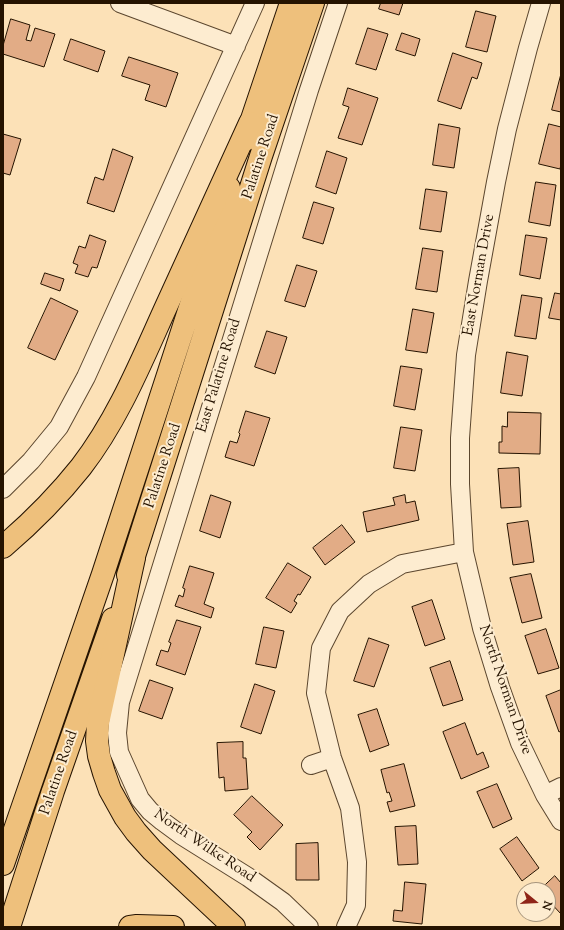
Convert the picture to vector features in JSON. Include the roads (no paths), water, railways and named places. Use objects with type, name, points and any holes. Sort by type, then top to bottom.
[{"type":"main road","name":"Palatine Road","points":[[3,864],[103,574],[250,123],[291,3]]},
{"type":"main road","name":"Palatine Road","points":[[9,927],[53,791],[134,558],[261,156],[313,3]]},
{"type":"main road","points":[[3,546],[37,516],[81,467],[116,412],[147,350],[250,123]]},
{"type":"main road","points":[[134,558],[98,723],[97,741],[102,768],[115,801],[136,832],[152,850],[234,927]]},
{"type":"main road","points":[[130,927],[173,927]]},
{"type":"street","points":[[120,3],[236,46]]},
{"type":"street","points":[[3,489],[31,461],[59,427],[86,377],[255,3]]},
{"type":"street","name":"East Palatine Road","points":[[119,752],[117,733],[120,702],[307,98],[338,3]]},
{"type":"street","name":"East Norman Drive","points":[[464,552],[460,484],[460,438],[466,355],[478,281],[507,129],[528,48],[542,3]]},
{"type":"street","points":[[346,927],[356,905],[357,862],[350,808],[332,758],[316,692],[321,648],[340,611],[369,584],[402,564],[464,552]]},
{"type":"street","name":"North Norman Drive","points":[[464,552],[482,628],[500,687],[520,743],[545,795],[561,821]]},
{"type":"street","name":"North Wilke Road","points":[[119,752],[140,799],[150,811],[181,835],[248,877],[283,902],[309,927]]},
{"type":"street","points":[[311,765],[332,758]]},
{"type":"street","points":[[545,795],[561,787]]}]
